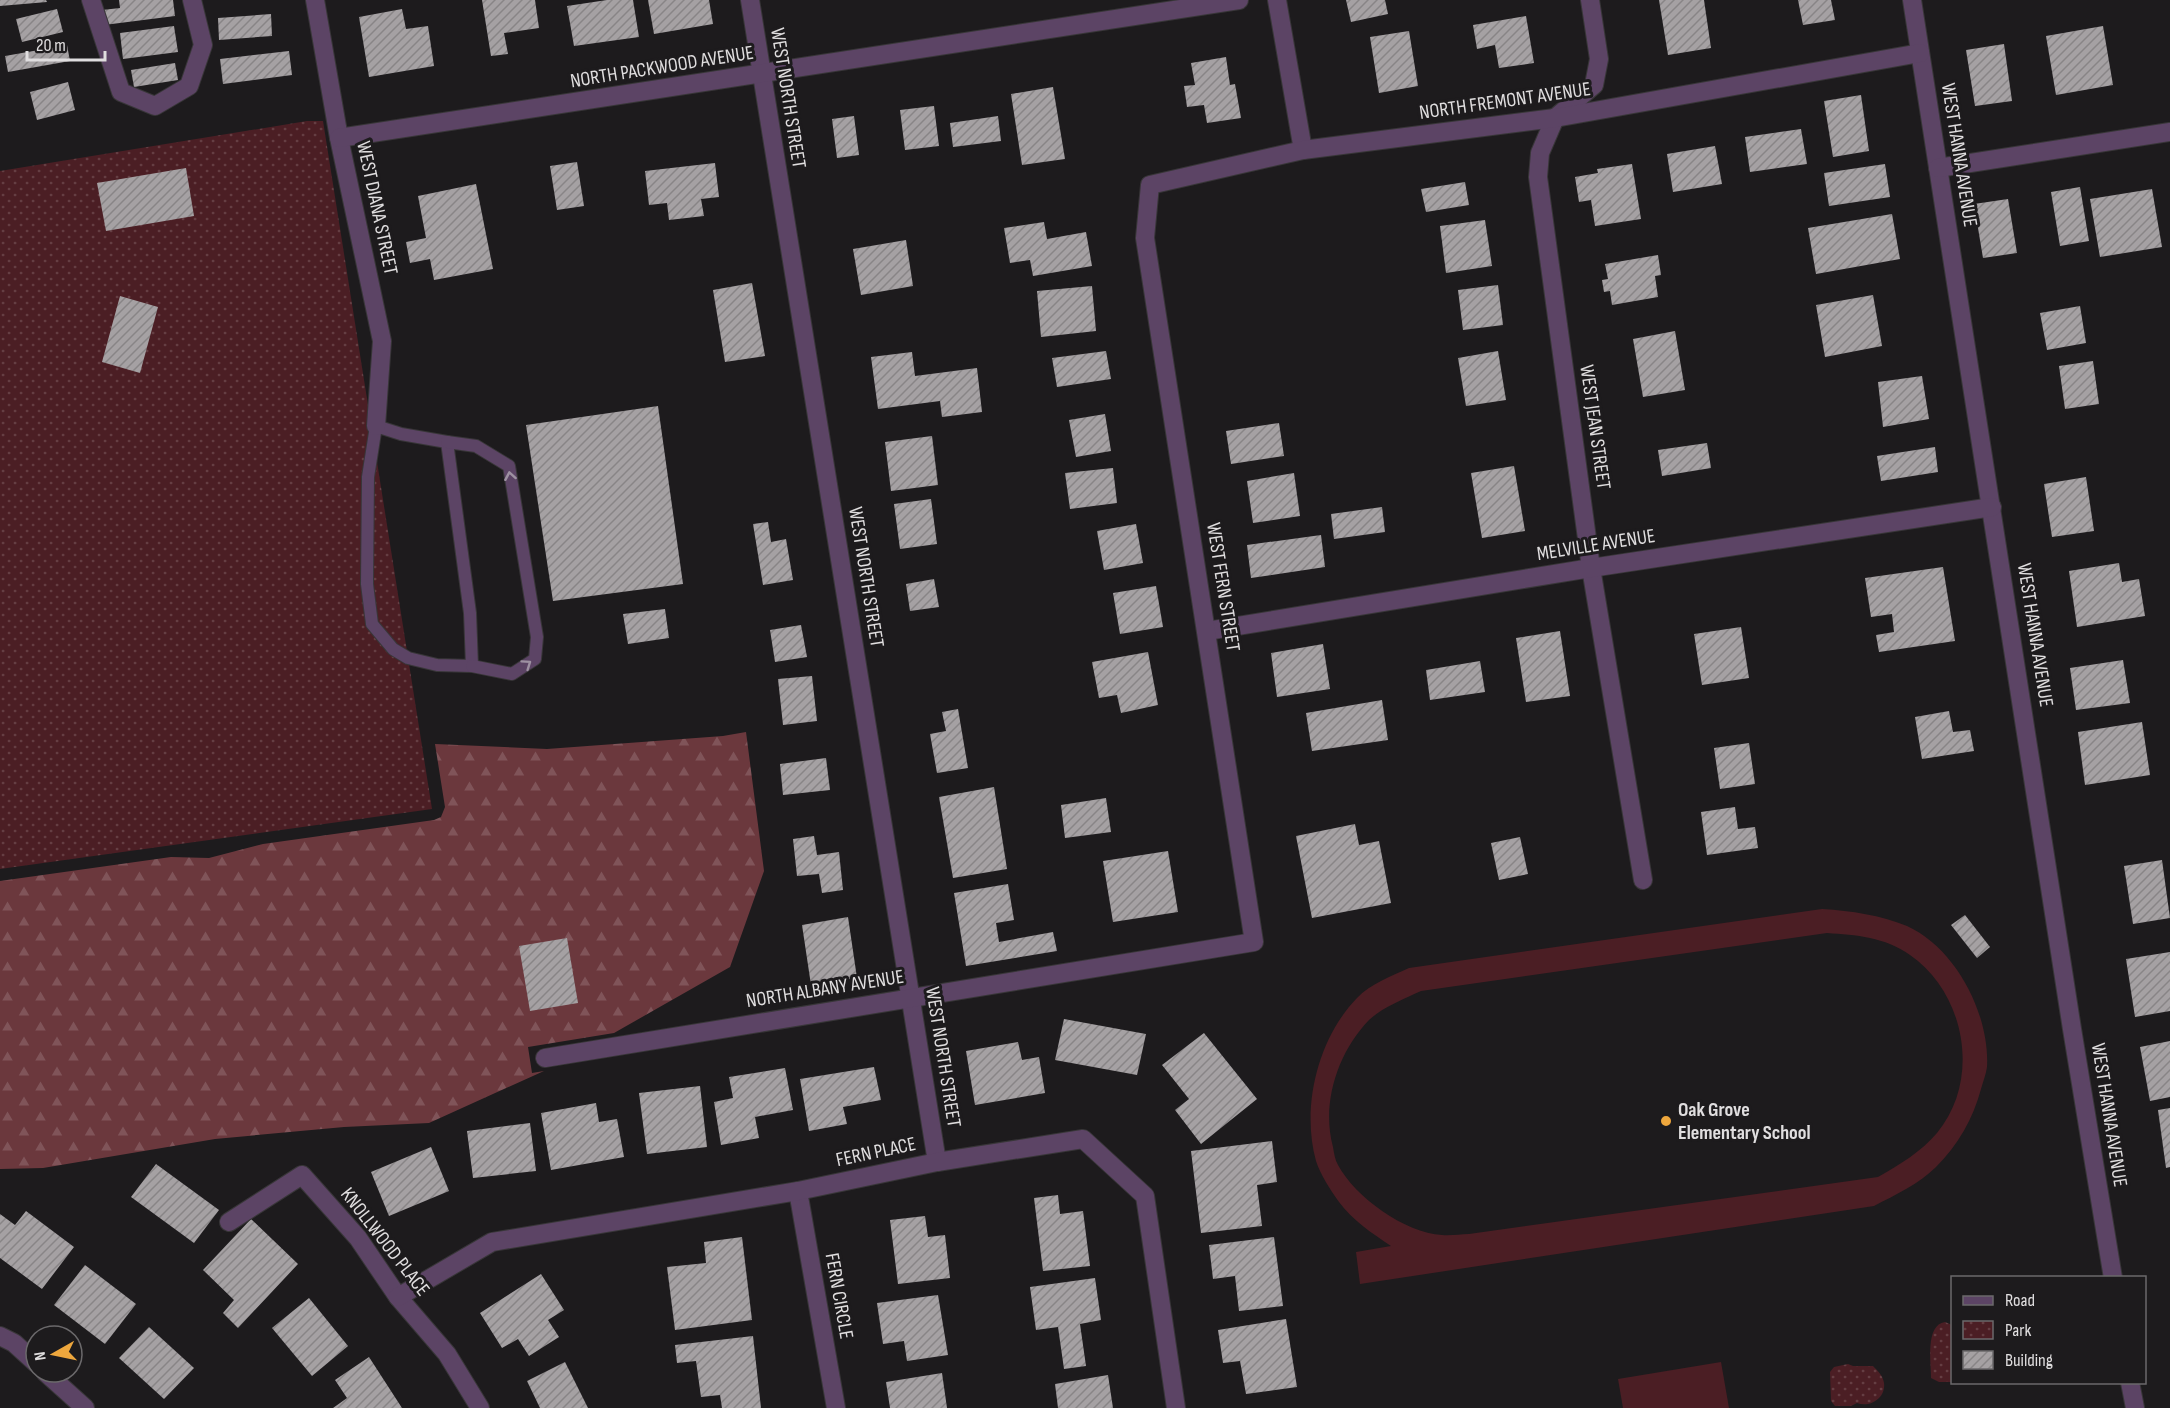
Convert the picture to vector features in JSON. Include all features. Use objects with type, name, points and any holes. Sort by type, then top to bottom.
[{"type":"street","points":[[91,0],[121,92],[155,105],[189,86],[203,45],[192,0]]},
{"type":"street","name":"WEST DIANA STREET","points":[[315,0],[339,138],[382,340],[376,426]]},
{"type":"street","name":"WEST NORTH STREET","points":[[750,0],[937,1162]]},
{"type":"street","name":"NORTH PACKWOOD AVENUE","points":[[339,138],[762,75],[1239,0]]},
{"type":"street","points":[[1277,0],[1303,150]]},
{"type":"street","name":"WEST JEAN STREET","points":[[1590,0],[1599,59],[1594,86],[1554,118],[1540,153],[1538,177],[1592,568],[1643,880]]},
{"type":"street","name":"WEST HANNA AVENUE","points":[[1912,0],[2072,1029],[2113,1276]]},
{"type":"street","name":"NORTH FREMONT AVENUE","points":[[1145,238],[1150,185],[1303,150],[1554,118],[1920,53]]},
{"type":"street","points":[[1938,168],[2170,132]]},
{"type":"street","name":"WEST FERN STREET","points":[[1145,238],[1254,942]]},
{"type":"street","name":"MELVILLE AVENUE","points":[[1207,631],[1592,568],[1992,507]]},
{"type":"street","name":"NORTH ALBANY AVENUE","points":[[545,1058],[1254,942]]},
{"type":"street","name":"FERN PLACE","points":[[398,1297],[492,1242],[798,1191],[937,1162],[1083,1139],[1145,1196],[1176,1408]]},
{"type":"street","name":"KNOLLWOOD PLACE","points":[[229,1222],[303,1175],[358,1238],[398,1297],[447,1354],[480,1408]]},
{"type":"street","name":"FERN CIRCLE","points":[[798,1191],[836,1408]]},
{"type":"street","points":[[0,1336],[14,1343],[24,1352]]},
{"type":"street","points":[[58,1384],[85,1408]]},
{"type":"street","points":[[2130,1384],[2135,1408]]},
{"type":"lane","points":[[376,426],[402,434],[447,442],[476,446],[509,466],[537,637],[535,659],[512,674],[472,666],[437,665],[408,658],[393,649],[372,624],[367,584],[368,477],[376,426]]},
{"type":"lane","points":[[447,442],[470,613],[472,666]]},
{"type":"green space","points":[[307,121],[323,121],[432,809],[0,869],[0,171]]},
{"type":"green space","points":[[746,732],[764,871],[730,967],[614,1033],[528,1047],[532,1073],[544,1071],[429,1123],[344,1127],[215,1139],[43,1168],[0,1169],[0,881],[171,857],[209,858],[263,844],[434,820],[441,817],[445,807],[435,744],[547,749],[723,736]]},
{"type":"green space","points":[[1822,909],[1866,914],[1907,926],[1925,936],[1955,967],[1976,1005],[1983,1026],[1987,1070],[1969,1121],[1958,1141],[1944,1159],[1914,1184],[1874,1206],[1360,1284],[1356,1252],[1391,1246],[1350,1215],[1323,1177],[1316,1161],[1312,1140],[1312,1096],[1323,1053],[1343,1014],[1368,989],[1409,968]],"holes":[[[1827,933],[1859,936],[1880,941],[1891,944],[1910,955],[1929,972],[1944,992],[1955,1014],[1961,1039],[1963,1064],[1959,1088],[1951,1112],[1937,1133],[1924,1146],[1902,1163],[1878,1177],[1469,1234],[1445,1235],[1413,1228],[1382,1211],[1356,1189],[1337,1163],[1329,1113],[1335,1079],[1341,1063],[1358,1033],[1369,1020],[1387,1007],[1408,997],[1421,991]]]},
{"type":"green space","points":[[1945,1322],[1951,1325],[1951,1382],[1939,1382],[1931,1378],[1930,1345],[1934,1330]]},
{"type":"green space","points":[[1721,1362],[1729,1408],[1623,1408],[1618,1379]]},
{"type":"green space","points":[[1848,1364],[1873,1366],[1883,1380],[1884,1388],[1880,1397],[1867,1404],[1835,1406],[1831,1401],[1830,1372],[1834,1367]]},
{"type":"building","points":[[0,0],[46,0],[47,2],[0,6]]},
{"type":"building","points":[[119,0],[173,0],[175,16],[104,25],[102,10],[120,8]]},
{"type":"building","points":[[482,0],[535,0],[539,28],[504,33],[508,54],[491,56]]},
{"type":"building","points":[[607,0],[633,0],[639,37],[574,46],[567,6]]},
{"type":"building","points":[[648,0],[709,0],[713,24],[654,34]]},
{"type":"building","points":[[1346,0],[1385,0],[1388,14],[1351,22]]},
{"type":"building","points":[[1659,0],[1704,0],[1711,48],[1668,55]]},
{"type":"building","points":[[1798,0],[1831,0],[1835,20],[1803,25]]},
{"type":"building","points":[[57,9],[63,32],[22,42],[16,19]]},
{"type":"building","points":[[402,9],[406,29],[428,26],[434,66],[369,77],[359,17]]},
{"type":"building","points":[[271,14],[272,36],[219,40],[218,18]]},
{"type":"building","points":[[1526,16],[1534,63],[1499,68],[1495,45],[1477,49],[1473,25]]},
{"type":"building","points":[[174,26],[178,52],[123,59],[120,33]]},
{"type":"building","points":[[2103,26],[2113,85],[2056,95],[2046,36]]},
{"type":"building","points":[[1409,31],[1418,86],[1379,93],[1370,37]]},
{"type":"building","points":[[2004,44],[2012,101],[1975,106],[1966,50]]},
{"type":"building","points":[[67,45],[70,61],[8,72],[5,56]]},
{"type":"building","points":[[289,51],[292,75],[223,84],[220,59]]},
{"type":"building","points":[[1226,57],[1230,85],[1235,84],[1241,118],[1207,123],[1204,105],[1187,107],[1184,86],[1195,85],[1191,63]]},
{"type":"building","points":[[175,63],[178,80],[134,87],[131,70]]},
{"type":"building","points":[[68,82],[75,110],[37,120],[30,92]]},
{"type":"building","points":[[1053,87],[1065,159],[1022,165],[1011,94]]},
{"type":"building","points":[[1861,95],[1869,151],[1833,157],[1824,101]]},
{"type":"building","points":[[934,106],[939,146],[905,150],[900,110]]},
{"type":"building","points":[[854,116],[859,155],[837,158],[832,119]]},
{"type":"building","points":[[998,116],[1001,141],[953,147],[950,123]]},
{"type":"building","points":[[1801,129],[1807,164],[1750,172],[1745,137]]},
{"type":"building","points":[[1715,146],[1722,184],[1673,192],[1667,154]]},
{"type":"building","points":[[577,162],[584,206],[557,210],[550,166]]},
{"type":"building","points":[[715,163],[719,197],[701,199],[704,216],[669,220],[667,203],[649,205],[645,171]]},
{"type":"building","points":[[1632,164],[1641,219],[1595,226],[1591,200],[1579,202],[1575,177],[1598,173],[1597,169]]},
{"type":"building","points":[[1885,164],[1890,197],[1829,206],[1824,173]]},
{"type":"building","points":[[186,168],[194,216],[106,231],[97,183]]},
{"type":"building","points":[[1465,182],[1469,205],[1426,212],[1421,189]]},
{"type":"building","points":[[476,184],[493,269],[434,280],[430,259],[410,263],[406,242],[426,238],[418,196]]},
{"type":"building","points":[[2080,187],[2089,241],[2060,246],[2051,192]]},
{"type":"building","points":[[2152,189],[2162,247],[2100,257],[2090,199]]},
{"type":"building","points":[[2008,199],[2017,253],[1983,258],[1974,204]]},
{"type":"building","points":[[1892,214],[1900,259],[1816,274],[1808,228]]},
{"type":"building","points":[[1485,220],[1492,266],[1446,273],[1440,226]]},
{"type":"building","points":[[1044,222],[1047,239],[1086,232],[1092,266],[1033,276],[1030,260],[1010,263],[1004,228]]},
{"type":"building","points":[[906,240],[913,286],[861,295],[853,249]]},
{"type":"building","points":[[1658,255],[1661,275],[1655,276],[1658,297],[1612,305],[1610,291],[1604,292],[1602,280],[1608,279],[1605,264]]},
{"type":"building","points":[[752,283],[765,356],[725,362],[713,290]]},
{"type":"building","points":[[1498,285],[1503,325],[1463,330],[1458,290]]},
{"type":"building","points":[[1092,286],[1096,331],[1041,337],[1037,291]]},
{"type":"building","points":[[1873,295],[1882,346],[1825,357],[1816,305]]},
{"type":"building","points":[[120,296],[158,307],[140,373],[102,362]]},
{"type":"building","points":[[2080,306],[2086,343],[2047,350],[2040,313]]},
{"type":"building","points":[[1675,331],[1685,390],[1643,397],[1633,339]]},
{"type":"building","points":[[1106,351],[1111,379],[1057,387],[1052,358]]},
{"type":"building","points":[[1498,351],[1506,400],[1466,406],[1458,358]]},
{"type":"building","points":[[912,352],[915,376],[977,368],[982,412],[942,417],[940,401],[878,409],[871,357]]},
{"type":"building","points":[[2093,361],[2099,404],[2065,409],[2059,366]]},
{"type":"building","points":[[1922,376],[1929,419],[1883,427],[1878,382]]},
{"type":"building","points":[[658,406],[683,584],[553,601],[526,425]]},
{"type":"building","points":[[1105,414],[1111,451],[1076,457],[1069,420]]},
{"type":"building","points":[[1279,423],[1284,456],[1231,464],[1226,431]]},
{"type":"building","points":[[932,436],[938,485],[891,491],[885,442]]},
{"type":"building","points":[[1707,443],[1711,468],[1662,476],[1658,450]]},
{"type":"building","points":[[1935,447],[1938,472],[1881,481],[1877,456]]},
{"type":"building","points":[[1514,466],[1525,531],[1482,538],[1471,473]]},
{"type":"building","points":[[1113,468],[1117,503],[1070,509],[1065,473]]},
{"type":"building","points":[[1294,473],[1300,516],[1253,523],[1247,481]]},
{"type":"building","points":[[2086,477],[2094,531],[2052,537],[2044,484]]},
{"type":"building","points":[[931,499],[937,544],[900,549],[894,504]]},
{"type":"building","points":[[1382,507],[1385,532],[1334,539],[1331,514]]},
{"type":"building","points":[[768,522],[771,542],[786,539],[793,580],[763,585],[753,524]]},
{"type":"building","points":[[1136,524],[1143,563],[1104,570],[1097,531]]},
{"type":"building","points":[[1321,535],[1325,567],[1251,578],[1247,545]]},
{"type":"building","points":[[2119,563],[2122,582],[2139,579],[2145,616],[2077,627],[2069,571]]},
{"type":"building","points":[[1943,567],[1955,641],[1879,652],[1876,635],[1894,632],[1892,614],[1871,617],[1865,578]]},
{"type":"building","points":[[934,579],[939,607],[910,611],[906,584]]},
{"type":"building","points":[[1156,586],[1163,627],[1120,634],[1113,593]]},
{"type":"building","points":[[665,609],[669,638],[628,644],[623,614]]},
{"type":"building","points":[[801,625],[807,657],[775,662],[770,630]]},
{"type":"building","points":[[1741,627],[1749,678],[1702,685],[1694,634]]},
{"type":"building","points":[[1560,631],[1570,696],[1526,702],[1516,638]]},
{"type":"building","points":[[1323,644],[1330,689],[1277,697],[1271,653]]},
{"type":"building","points":[[1148,652],[1158,705],[1121,713],[1117,695],[1099,698],[1092,662]]},
{"type":"building","points":[[2123,660],[2130,703],[2076,710],[2070,668]]},
{"type":"building","points":[[1480,661],[1485,692],[1430,700],[1426,670]]},
{"type":"building","points":[[812,676],[817,721],[783,725],[778,679]]},
{"type":"building","points":[[1382,700],[1388,740],[1312,751],[1306,713]]},
{"type":"building","points":[[958,709],[968,768],[937,773],[930,734],[946,731],[942,712]]},
{"type":"building","points":[[1949,711],[1953,732],[1970,730],[1974,751],[1922,759],[1915,717]]},
{"type":"building","points":[[2142,722],[2150,775],[2085,785],[2078,732]]},
{"type":"building","points":[[1749,743],[1755,784],[1720,789],[1714,748]]},
{"type":"building","points":[[826,758],[830,790],[783,795],[780,764]]},
{"type":"building","points":[[994,787],[1007,869],[953,878],[939,797]]},
{"type":"building","points":[[1106,798],[1111,832],[1065,838],[1061,805]]},
{"type":"building","points":[[1735,807],[1738,829],[1755,827],[1758,848],[1707,855],[1701,812]]},
{"type":"building","points":[[1355,824],[1359,845],[1379,841],[1391,903],[1312,918],[1296,836]]},
{"type":"building","points":[[814,836],[817,855],[839,852],[843,890],[822,893],[819,874],[797,876],[793,839]]},
{"type":"building","points":[[1520,837],[1528,874],[1499,880],[1491,843]]},
{"type":"building","points":[[1168,851],[1178,912],[1113,922],[1103,861]]},
{"type":"building","points":[[2162,860],[2170,918],[2133,924],[2124,866]]},
{"type":"building","points":[[1008,884],[1014,920],[996,923],[999,942],[1053,932],[1057,951],[966,966],[954,893]]},
{"type":"building","points":[[1965,915],[1990,947],[1977,958],[1951,925]]},
{"type":"building","points":[[848,917],[857,978],[811,985],[802,925]]},
{"type":"building","points":[[567,938],[578,1003],[530,1011],[519,946]]},
{"type":"building","points":[[2170,952],[2170,1011],[2135,1017],[2126,959]]},
{"type":"building","points":[[1064,1019],[1146,1034],[1137,1075],[1055,1060]]},
{"type":"building","points":[[1204,1033],[1257,1099],[1201,1144],[1175,1110],[1189,1099],[1162,1065]]},
{"type":"building","points":[[2170,1041],[2170,1097],[2150,1101],[2140,1047]]},
{"type":"building","points":[[1018,1042],[1022,1060],[1039,1057],[1045,1093],[975,1105],[966,1051]]},
{"type":"building","points":[[874,1067],[881,1100],[843,1107],[847,1124],[809,1131],[800,1079]]},
{"type":"building","points":[[785,1068],[793,1110],[755,1117],[759,1138],[721,1145],[714,1102],[733,1098],[729,1077]]},
{"type":"building","points":[[700,1086],[707,1147],[647,1154],[639,1093]]},
{"type":"building","points":[[596,1103],[599,1122],[617,1119],[624,1157],[551,1170],[541,1113]]},
{"type":"building","points":[[2170,1108],[2170,1167],[2166,1168],[2158,1110]]},
{"type":"building","points":[[530,1123],[536,1171],[473,1178],[467,1131]]},
{"type":"building","points":[[1272,1141],[1277,1182],[1257,1185],[1262,1226],[1201,1233],[1191,1151]]},
{"type":"building","points":[[431,1147],[449,1191],[389,1216],[371,1172]]},
{"type":"building","points":[[156,1164],[219,1210],[194,1243],[131,1197]]},
{"type":"building","points":[[1058,1195],[1060,1214],[1083,1211],[1090,1266],[1043,1271],[1034,1198]]},
{"type":"building","points":[[26,1211],[74,1247],[42,1289],[0,1258],[0,1214],[15,1225]]},
{"type":"building","points":[[925,1216],[928,1237],[945,1235],[950,1278],[898,1284],[890,1220]]},
{"type":"building","points":[[251,1219],[298,1264],[238,1328],[223,1313],[234,1300],[203,1270]]},
{"type":"building","points":[[742,1237],[752,1320],[675,1330],[667,1267],[706,1263],[704,1242]]},
{"type":"building","points":[[1274,1237],[1283,1306],[1239,1311],[1235,1276],[1213,1279],[1209,1245]]},
{"type":"building","points":[[85,1265],[136,1304],[105,1344],[84,1328],[84,1324],[79,1324],[54,1305]]},
{"type":"building","points":[[541,1274],[564,1310],[548,1320],[559,1337],[529,1356],[518,1339],[502,1348],[480,1313]]},
{"type":"building","points":[[1095,1278],[1101,1320],[1080,1324],[1086,1366],[1064,1369],[1058,1327],[1036,1330],[1030,1287]]},
{"type":"building","points":[[938,1295],[948,1355],[907,1361],[904,1341],[883,1344],[877,1303]]},
{"type":"building","points":[[309,1298],[348,1346],[312,1376],[272,1328]]},
{"type":"building","points":[[1286,1319],[1297,1387],[1246,1394],[1240,1361],[1223,1363],[1218,1330]]},
{"type":"building","points":[[149,1327],[194,1368],[164,1399],[119,1358]]},
{"type":"building","points":[[753,1336],[761,1408],[722,1408],[720,1395],[701,1397],[696,1361],[677,1363],[675,1345]]},
{"type":"building","points":[[369,1357],[402,1408],[333,1408],[347,1398],[335,1380]]},
{"type":"building","points":[[565,1362],[588,1408],[540,1408],[527,1381]]},
{"type":"building","points":[[942,1373],[947,1408],[890,1408],[886,1382]]},
{"type":"building","points":[[1108,1375],[1113,1408],[1058,1408],[1055,1384]]},
{"type":"place","name":"Oak Grove Elementary School","points":[[1666,1121]]}]
